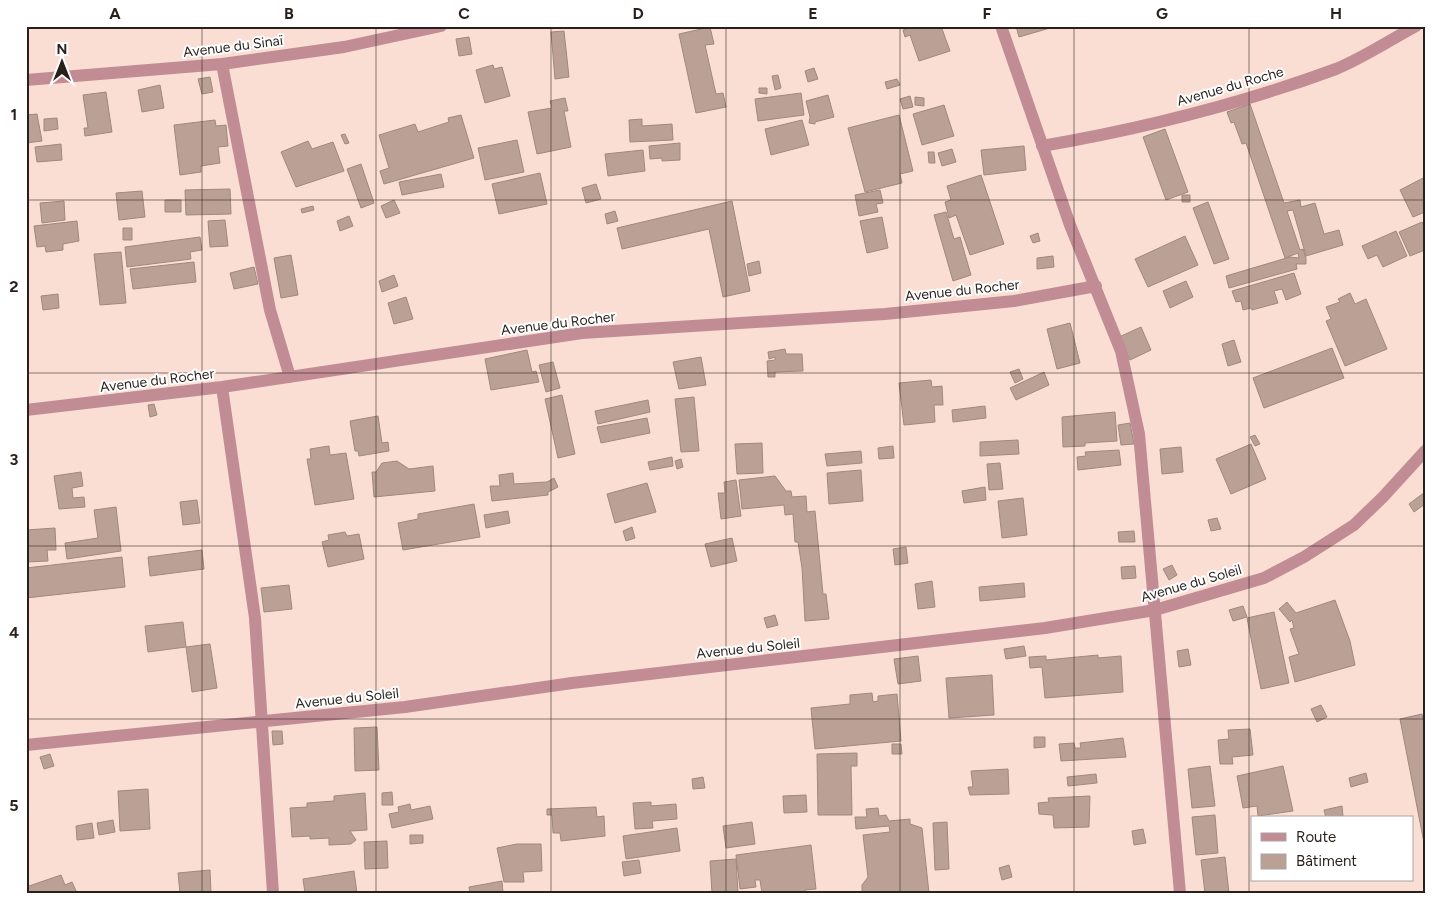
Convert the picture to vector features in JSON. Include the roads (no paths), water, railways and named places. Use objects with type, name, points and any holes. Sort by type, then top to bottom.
[{"type":"street","name":"Avenue du Sinaï","points":[[26,80],[222,64],[344,47],[441,26]]},
{"type":"street","points":[[1001,26],[1070,225],[1121,351],[1139,434],[1180,893]]},
{"type":"street","name":"Avenue du Roche","points":[[1042,146],[1090,137],[1233,102],[1337,68],[1416,26]]},
{"type":"street","points":[[222,64],[270,310],[290,377]]},
{"type":"street","name":"Avenue du Rocher","points":[[26,410],[222,387],[582,333],[885,314],[1014,301],[1096,286]]},
{"type":"street","points":[[222,387],[255,618],[260,721],[273,893]]},
{"type":"street","name":"Avenue du Soleil","points":[[26,745],[406,707],[572,683],[1035,629],[1155,610],[1264,578],[1304,557],[1354,525],[1383,497],[1425,451]]}]
